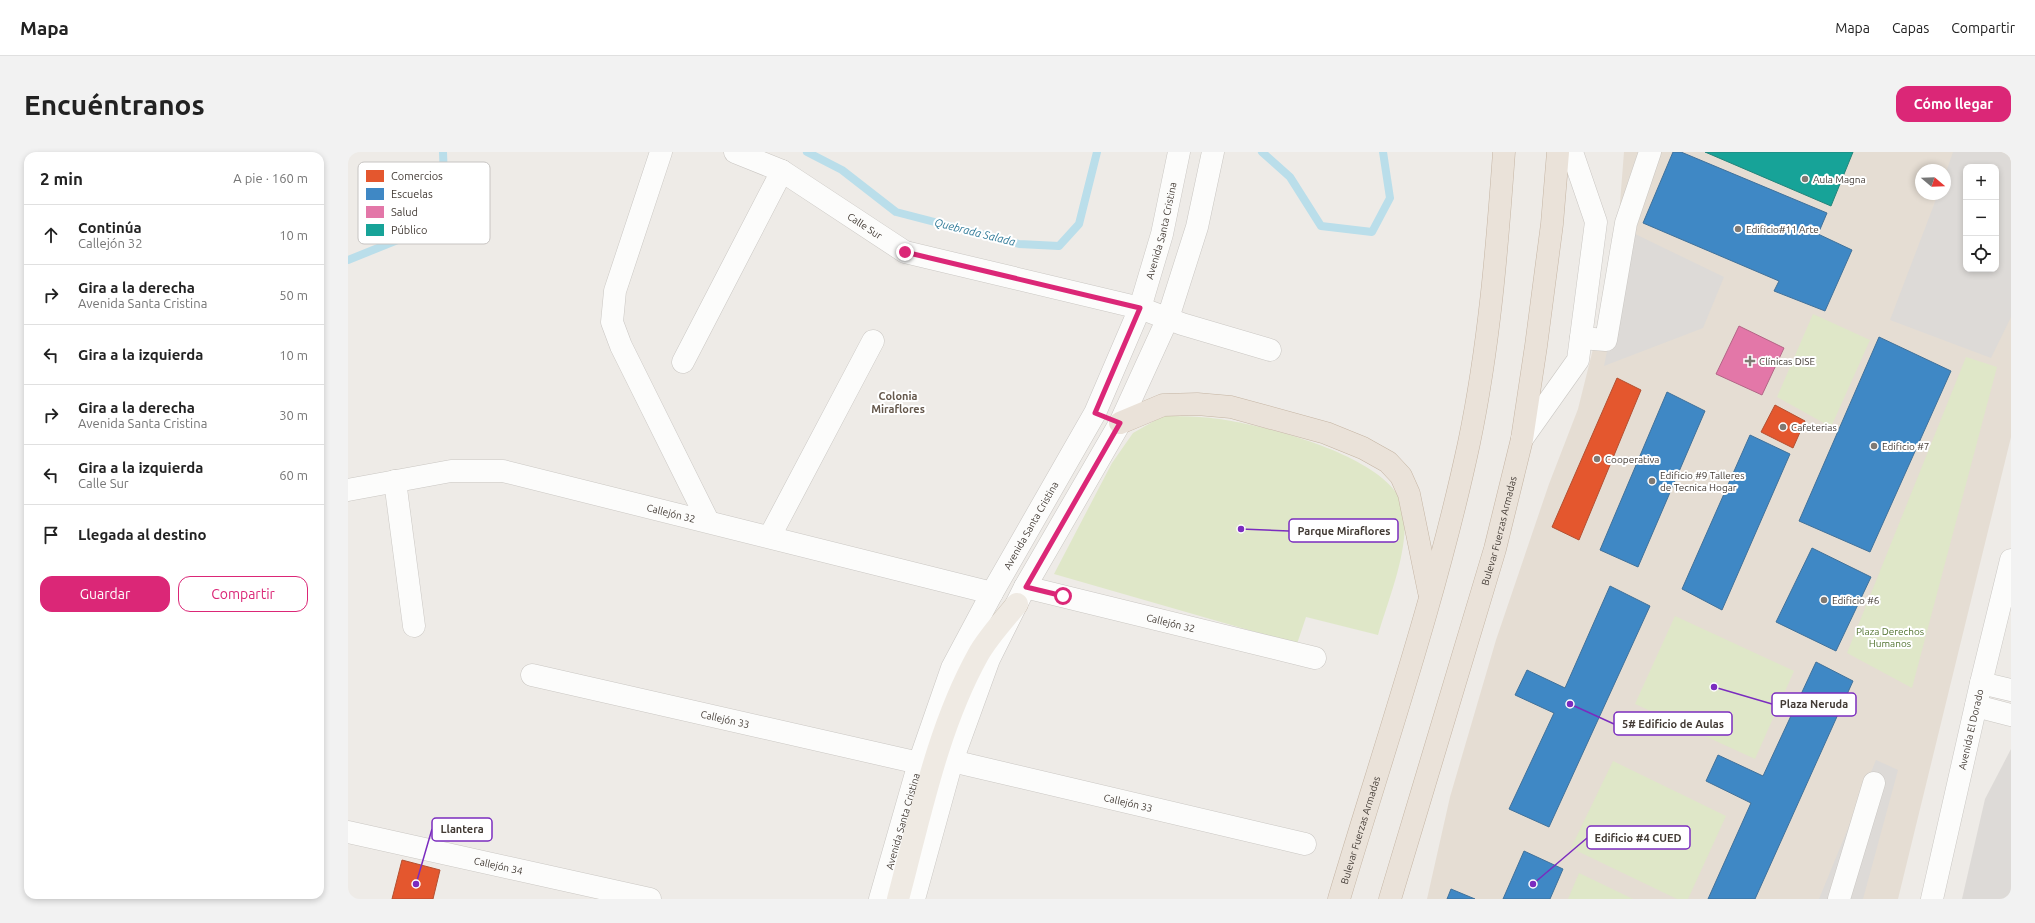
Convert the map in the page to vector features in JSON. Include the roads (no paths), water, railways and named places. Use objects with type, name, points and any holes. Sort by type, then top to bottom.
[{"type":"highway","name":"Bulevar Fuerzas Armadas","points":[[1339,899],[1430,596],[1453,513],[1469,441],[1494,287],[1504,152]]},
{"type":"highway","name":"Bulevar Fuerzas Armadas","points":[[1390,899],[1495,549],[1522,439],[1552,224],[1558,152]]},
{"type":"highway","points":[[1120,423],[1163,405],[1197,404],[1231,407],[1326,433],[1363,448],[1388,462],[1402,476],[1409,494],[1430,596]]},
{"type":"highway","points":[[1399,871],[1399,899]]},
{"type":"main road","points":[[898,899],[935,765],[954,705],[979,654],[1021,596]]},
{"type":"street","points":[[661,152],[615,291],[612,322],[621,346],[708,521]]},
{"type":"street","name":"Calle Sur","points":[[735,152],[782,171],[905,252],[1140,308],[1270,350]]},
{"type":"street","name":"Avenida Santa Cristina","points":[[880,899],[918,763],[952,668],[992,593],[1095,413],[1140,308],[1162,234],[1179,152]]},
{"type":"street","points":[[914,899],[952,761],[989,659],[1021,596],[1120,423],[1168,318],[1197,226],[1213,152]]},
{"type":"street","points":[[1522,439],[1578,360],[1596,222],[1572,152]]},
{"type":"street","points":[[1581,338],[1606,340],[1626,223],[1650,152]]},
{"type":"street","points":[[684,362],[782,171]]},
{"type":"street","points":[[1591,263],[1618,267]]},
{"type":"street","points":[[770,536],[873,341]]},
{"type":"street","points":[[1095,413],[1120,423]]},
{"type":"street","name":"Callejón 32","points":[[348,490],[451,471],[503,470],[992,593]]},
{"type":"street","points":[[395,481],[414,626]]},
{"type":"street","name":"Avenida El Dorado","points":[[1932,899],[1981,683],[2010,570]]},
{"type":"street","name":"Callejón 32","points":[[1021,596],[1316,658]]},
{"type":"street","name":"Callejón 33","points":[[532,675],[918,763]]},
{"type":"street","points":[[1981,683],[2011,690]]},
{"type":"street","points":[[1976,706],[2011,715]]},
{"type":"street","name":"Callejón 33","points":[[952,761],[1305,844]]},
{"type":"street","points":[[1839,899],[1874,784]]},
{"type":"street","name":"Callejón 34","points":[[348,832],[650,899]]},
{"type":"waterway","name":"Quebrada Salada","points":[[443,152],[443,162]]},
{"type":"waterway","name":"Quebrada Salada","points":[[807,152],[842,170],[896,212],[1019,244],[1059,246],[1079,224],[1097,152]]},
{"type":"waterway","name":"Quebrada Salada","points":[[1262,152],[1290,177],[1321,226],[1372,232],[1390,198],[1383,152]]},
{"type":"waterway","name":"Quebrada Salada","points":[[348,260],[388,244]]},
{"type":"place","name":"Aula Magna","points":[[1805,179]]},
{"type":"place","name":"Edificio#11 Arte","points":[[1738,229]]},
{"type":"place","name":"Clínicas DISE","points":[[1750,361]]},
{"type":"place","name":"Cafeterias","points":[[1783,427]]},
{"type":"place","name":"Edificio #7","points":[[1874,446]]},
{"type":"place","name":"Cooperativa","points":[[1597,459]]},
{"type":"place","name":"Edificio #9 Talleres de Tecnica Hogar","points":[[1652,481]]},
{"type":"place","name":"Parque Miraflores","points":[[1241,529]]},
{"type":"place","name":"Edificio #6","points":[[1824,600]]},
{"type":"place","name":"Plaza Neruda","points":[[1714,687]]},
{"type":"place","name":"5# Edificio de Aulas","points":[[1570,704]]},
{"type":"place","name":"Llantera","points":[[416,884]]},
{"type":"place","name":"Edificio #4 CUED","points":[[1533,884]]},
{"type":"district","name":"Colonia Miraflores","points":[[898,402]]},
{"type":"park label","name":"Plaza Derechos Humanos","points":[[1890,636]]}]
